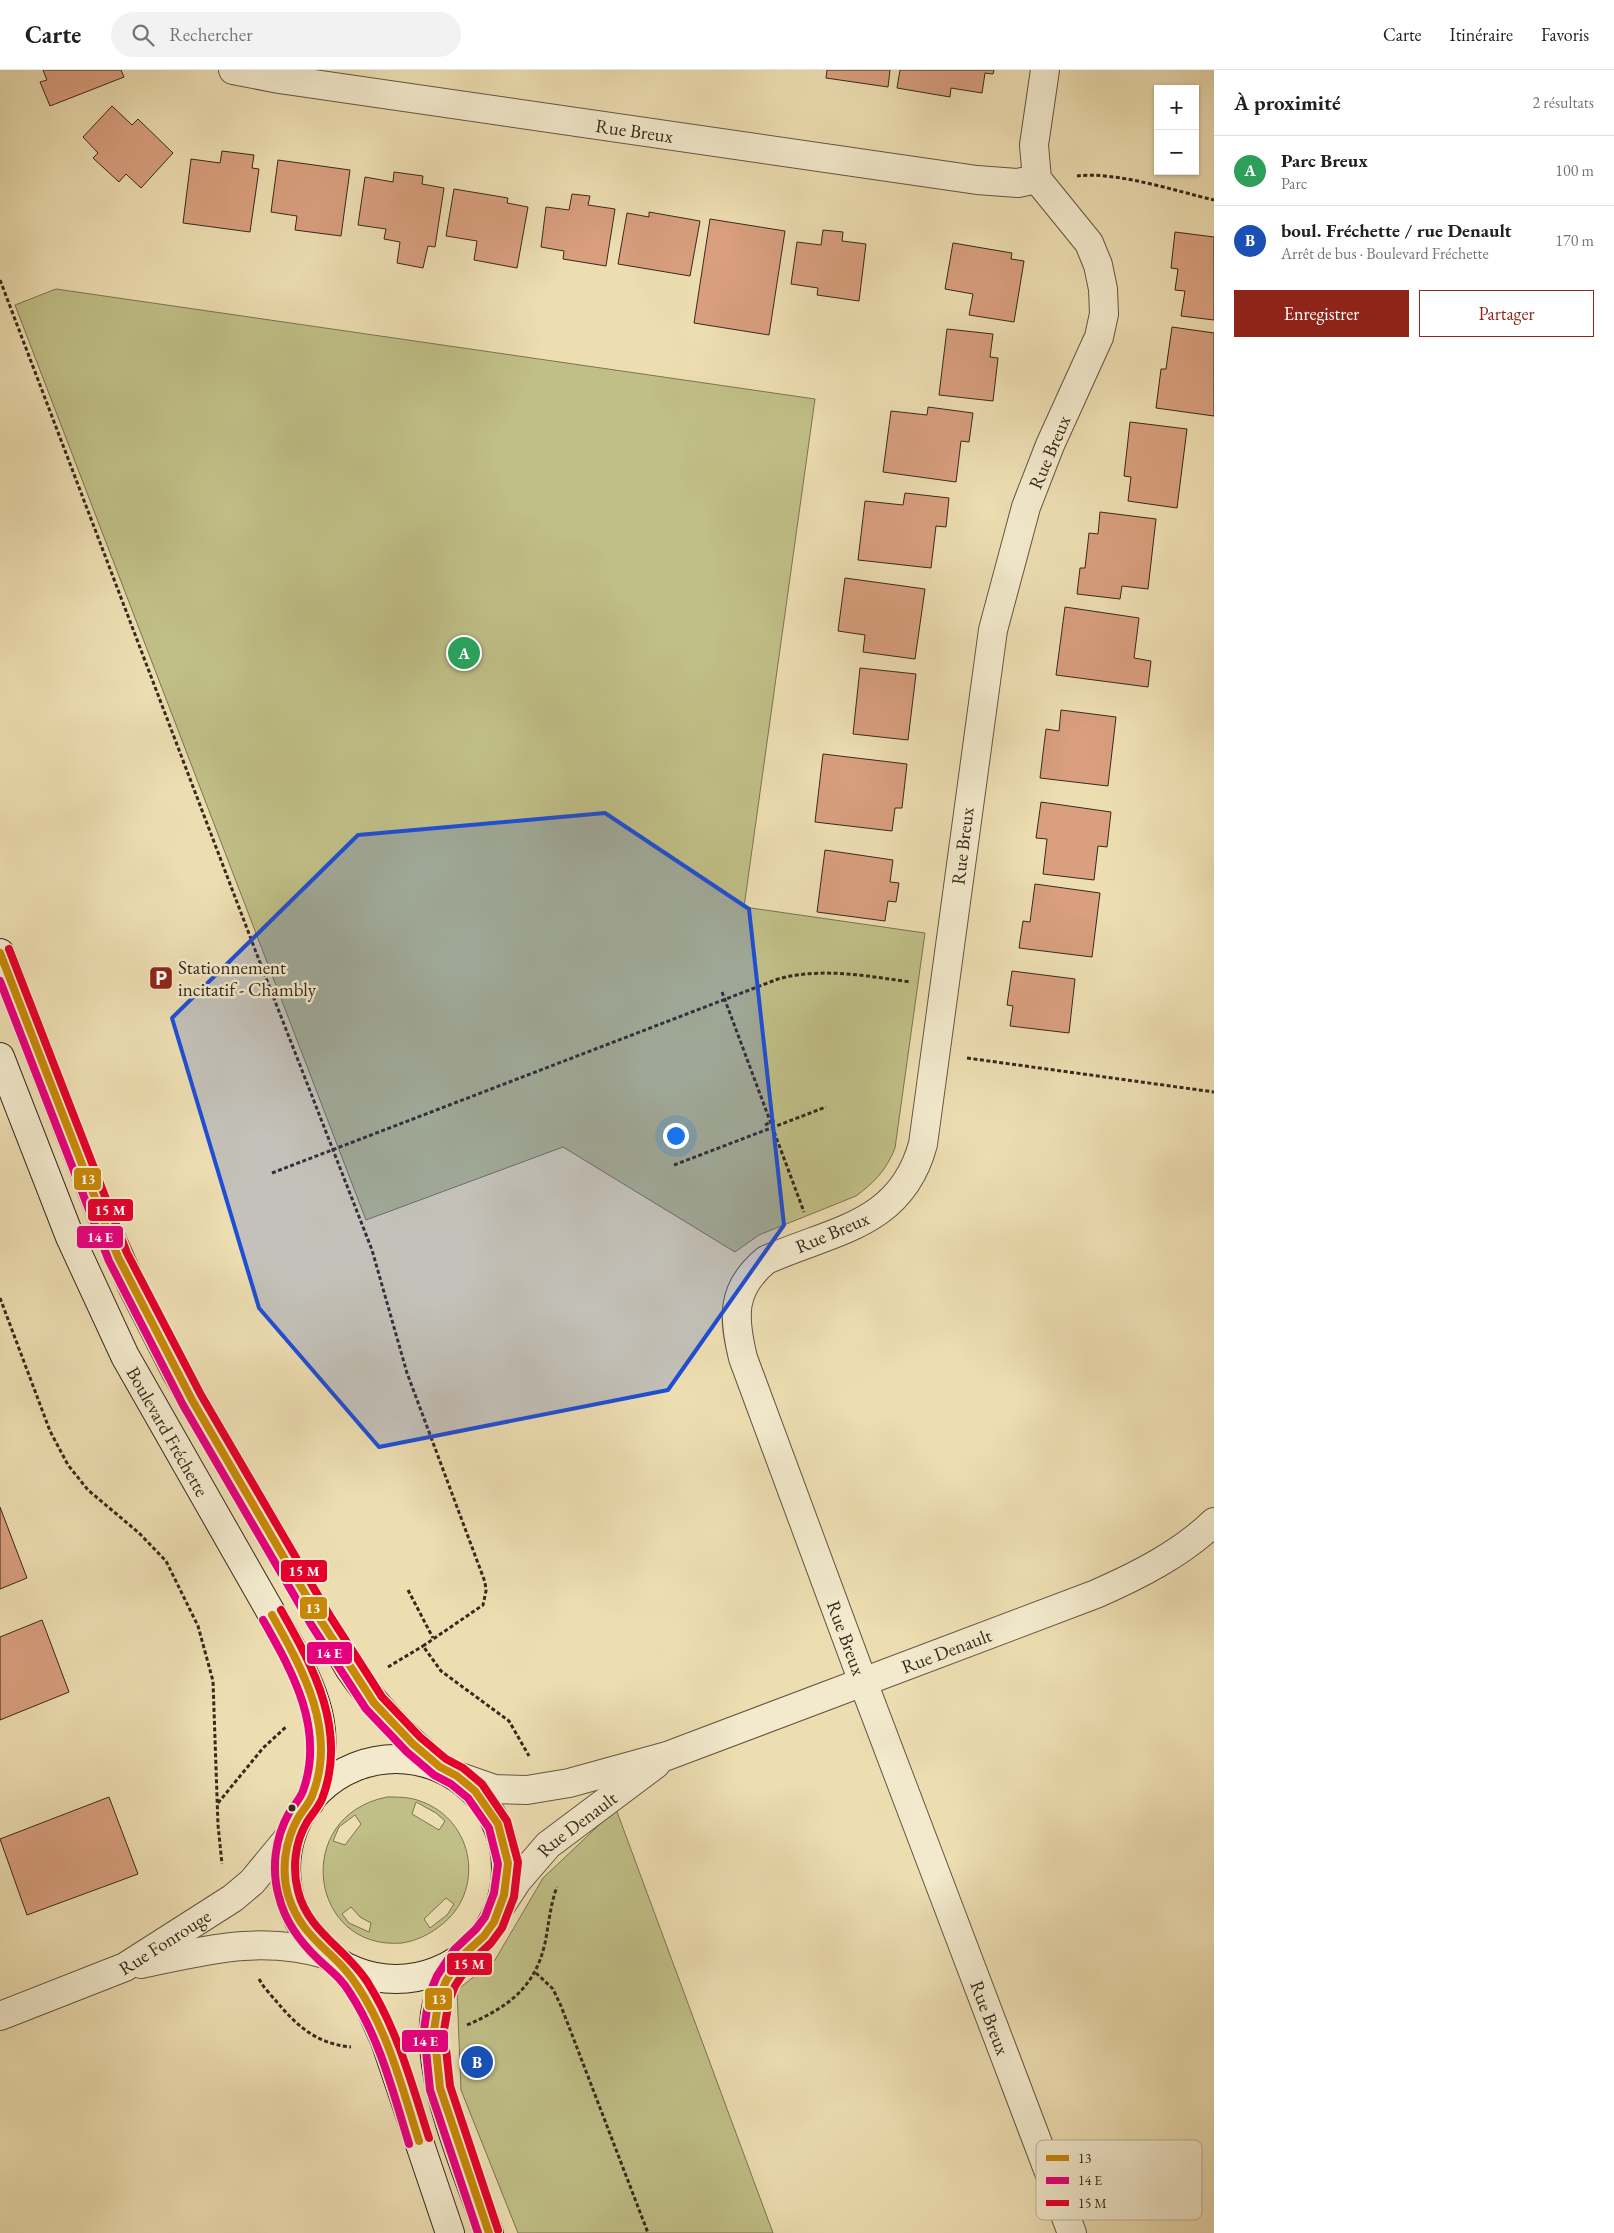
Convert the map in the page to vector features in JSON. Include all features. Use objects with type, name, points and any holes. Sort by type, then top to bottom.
[{"type":"street","name":"Rue Breux","points":[[233,70],[279,79],[977,180],[1018,183],[1037,179],[1089,243],[1098,265],[1103,289],[1104,314],[1099,337],[1035,481],[1010,561],[994,623],[923,1144],[914,1173],[894,1198],[862,1222],[766,1260],[744,1282],[736,1312],[736,1326],[743,1358],[863,1682],[1037,2140]]},
{"type":"street","points":[[1037,179],[1034,145],[1045,70]]},
{"type":"street","name":"Boulevard Fréchette","points":[[0,953],[104,1222],[133,1288],[176,1372],[321,1621],[357,1679],[391,1723],[448,1772],[475,1791],[498,1824],[508,1863],[507,1880],[500,1907]]},
{"type":"street","name":"Boulevard Fréchette","points":[[0,1057],[70,1237],[125,1356],[289,1644],[309,1684],[321,1724],[322,1738],[322,1758],[310,1802]]},
{"type":"street","name":"Rue Denault","points":[[310,1802],[325,1784],[343,1772],[362,1764],[401,1759],[418,1761],[494,1788],[527,1790],[569,1783],[667,1756],[1050,1612],[1136,1576],[1174,1553],[1214,1522]]},
{"type":"street","name":"Rue Denault","points":[[500,1907],[517,1881],[548,1845],[667,1756]]},
{"type":"street","points":[[310,1802],[298,1818],[290,1836],[285,1858],[288,1894],[295,1913],[304,1928],[335,1960],[365,1996],[382,2033],[450,2233]]},
{"type":"street","name":"Rue Fonrouge","points":[[125,1967],[233,1898],[252,1882],[290,1836]]},
{"type":"street","points":[[335,1960],[359,1973],[396,1980],[415,1978],[441,1970],[462,1956],[484,1936],[494,1922],[500,1907]]},
{"type":"street","name":"Rue Fonrouge","points":[[125,1967],[241,1945],[286,1945],[335,1960]]},
{"type":"street","points":[[462,1956],[438,1998],[434,2030],[437,2069],[447,2114],[489,2233]]},
{"type":"street","points":[[0,2016],[125,1967]]},
{"type":"street","name":"Rue Breux","points":[[1067,2220],[1072,2233]]},
{"type":"path","points":[[1076,176],[1098,175],[1214,200]]},
{"type":"path","points":[[0,280],[372,1250],[396,1342],[485,1582],[486,1591],[483,1605],[381,1672]]},
{"type":"path","points":[[272,1173],[778,978],[808,972],[918,982]]},
{"type":"path","points":[[722,992],[806,1217]]},
{"type":"path","points":[[961,1057],[1214,1092]]},
{"type":"path","points":[[674,1165],[826,1107]]},
{"type":"path","points":[[765,1125],[775,1120]]},
{"type":"path","points":[[0,1298],[50,1431],[68,1465],[88,1490],[139,1533],[166,1561],[198,1626],[212,1681],[222,1866]]},
{"type":"path","points":[[408,1590],[433,1638]]},
{"type":"path","points":[[423,1646],[441,1671],[509,1721],[533,1765]]},
{"type":"path","points":[[218,1803],[263,1748],[290,1724]]},
{"type":"path","points":[[463,2026],[496,2010],[530,1982],[536,1973],[559,1883]]},
{"type":"path","points":[[256,1972],[264,1987],[302,2030],[331,2043],[357,2047]]},
{"type":"path","points":[[536,1973],[553,1989],[561,2006],[648,2233]]},
{"type":"highlighted area","points":[[605,813],[749,909],[784,1225],[668,1390],[379,1447],[259,1308],[172,1018],[358,835]]},
{"type":"shaded area","points":[[56,289],[815,399],[744,907],[925,933],[895,1148],[884,1169],[869,1186],[856,1196],[759,1235],[735,1252],[563,1147],[366,1220],[15,305]]},
{"type":"shaded area","points":[[387,1797],[408,1798],[420,1801],[439,1810],[453,1824],[463,1840],[468,1858],[468,1877],[464,1895],[455,1912],[432,1932],[418,1939],[402,1943],[371,1940],[347,1926],[331,1905],[324,1880],[325,1854],[336,1829],[356,1809]],"holes":[[[416,1802],[436,1813],[445,1821],[439,1830],[412,1814]],[[355,1815],[361,1824],[345,1845],[333,1841],[339,1827]],[[446,1898],[454,1904],[447,1915],[430,1928],[424,1919]],[[351,1907],[360,1917],[371,1923],[369,1932],[349,1923],[342,1914]]]},
{"type":"shaded area","points":[[616,1809],[773,2233],[518,2233],[461,2090],[457,1990],[495,1960],[543,1878]]},
{"type":"building","points":[[43,70],[121,70],[124,77],[50,106],[40,82],[47,80]]},
{"type":"building","points":[[827,70],[890,70],[888,87],[826,78]]},
{"type":"building","points":[[900,70],[994,70],[993,74],[985,73],[982,93],[951,88],[950,97],[897,88]]},
{"type":"building","points":[[112,106],[132,125],[138,119],[173,153],[141,188],[126,174],[119,182],[93,158],[98,153],[83,137]]},
{"type":"building","points":[[222,151],[254,155],[252,168],[259,169],[250,232],[183,223],[191,159],[220,163]]},
{"type":"building","points":[[278,160],[350,170],[341,236],[295,230],[297,216],[271,212]]},
{"type":"building","points":[[394,172],[423,176],[422,184],[444,188],[435,247],[428,246],[423,268],[397,263],[400,242],[384,239],[386,229],[358,225],[365,177],[393,182]]},
{"type":"building","points":[[454,189],[508,198],[507,203],[528,207],[517,268],[474,260],[477,241],[446,236]]},
{"type":"building","points":[[572,194],[590,196],[588,205],[615,209],[606,266],[563,259],[564,251],[541,247],[546,207],[569,210]]},
{"type":"building","points":[[649,212],[700,221],[690,276],[618,264],[627,213],[649,217]]},
{"type":"building","points":[[710,219],[785,231],[769,335],[694,323]]},
{"type":"building","points":[[823,230],[843,232],[842,241],[866,244],[859,301],[817,295],[818,288],[791,284],[797,242],[821,245]]},
{"type":"building","points":[[1175,232],[1214,237],[1214,320],[1181,316],[1185,291],[1175,290],[1178,269],[1171,268]]},
{"type":"building","points":[[953,243],[1012,253],[1011,259],[1024,261],[1014,322],[969,315],[973,294],[945,289]]},
{"type":"building","points":[[1172,327],[1214,333],[1214,416],[1156,408],[1161,369],[1166,369]]},
{"type":"building","points":[[947,329],[993,334],[990,357],[998,358],[993,401],[939,395]]},
{"type":"building","points":[[928,407],[973,413],[969,442],[961,441],[956,482],[883,472],[891,411],[927,415]]},
{"type":"building","points":[[1130,422],[1187,429],[1177,508],[1128,501],[1131,477],[1124,476]]},
{"type":"building","points":[[905,493],[949,498],[946,527],[936,526],[931,568],[858,560],[865,501],[903,505]]},
{"type":"building","points":[[1100,512],[1156,519],[1148,589],[1122,586],[1120,599],[1077,594],[1080,568],[1085,568],[1089,533],[1098,534]]},
{"type":"building","points":[[845,578],[925,589],[915,659],[863,652],[865,635],[838,631]]},
{"type":"building","points":[[1065,607],[1139,618],[1134,658],[1151,661],[1148,687],[1056,675]]},
{"type":"building","points":[[860,668],[916,674],[908,740],[853,734]]},
{"type":"building","points":[[1061,710],[1116,717],[1108,786],[1040,778],[1046,729],[1059,731]]},
{"type":"building","points":[[823,754],[907,764],[902,808],[895,808],[892,831],[815,822]]},
{"type":"building","points":[[1041,802],[1111,812],[1107,847],[1098,846],[1094,880],[1043,874],[1047,839],[1036,838]]},
{"type":"building","points":[[825,850],[893,860],[890,882],[899,883],[896,902],[888,901],[885,921],[817,912]]},
{"type":"building","points":[[1035,884],[1100,893],[1092,957],[1019,948],[1023,921],[1030,922]]},
{"type":"building","points":[[1012,971],[1075,979],[1069,1033],[1010,1026],[1013,1006],[1007,1005]]},
{"type":"building","points":[[0,1507],[27,1578],[0,1589]]},
{"type":"building","points":[[42,1620],[69,1692],[0,1720],[0,1637]]},
{"type":"building","points":[[109,1797],[138,1874],[27,1915],[0,1839]]},
{"type":"transit line","points":[[9,949],[127,1253],[201,1395],[330,1616],[382,1697],[420,1737],[446,1759],[463,1768],[482,1784],[507,1821],[518,1862],[514,1897],[502,1928],[491,1943],[470,1963],[455,1986],[449,2001],[444,2030],[450,2086],[498,2230]]},
{"type":"transit line","name":"13","points":[[0,953],[118,1257],[192,1400],[321,1621],[374,1703],[413,1744],[440,1767],[457,1776],[475,1791],[498,1824],[508,1863],[504,1895],[494,1922],[484,1936],[462,1956],[446,1981],[439,1998],[434,2030],[440,2088],[489,2233]]},
{"type":"transit line","points":[[0,981],[109,1261],[183,1405],[312,1626],[366,1709],[407,1752],[434,1775],[451,1784],[468,1798],[489,1828],[498,1864],[494,1893],[485,1917],[476,1929],[454,1950],[437,1976],[429,1995],[424,2030],[430,2090],[478,2233]]},
{"type":"transit line","points":[[281,1610],[305,1655],[324,1701],[331,1749],[329,1774],[322,1799],[307,1822],[297,1847],[295,1873],[298,1891],[310,1918],[350,1960],[379,2001],[396,2039],[429,2138]]},
{"type":"transit line","name":"13","points":[[272,1615],[305,1680],[319,1725],[321,1748],[319,1772],[312,1796],[298,1818],[287,1846],[285,1876],[288,1895],[294,1911],[310,1935],[340,1964],[369,2005],[394,2062],[419,2141]]},
{"type":"transit line","points":[[263,1620],[295,1681],[308,1724],[310,1746],[309,1768],[303,1791],[289,1813],[280,1833],[275,1865],[279,1897],[285,1915],[300,1939],[343,1983],[370,2029],[385,2066],[409,2144]]},
{"type":"place","name":"Parc Breux","points":[[464,653]]},
{"type":"place","name":"Stationnement incitatif - Chambly","points":[[161,978]]},
{"type":"place","name":"boul. Fréchette / rue Denault","points":[[477,2062]]}]
